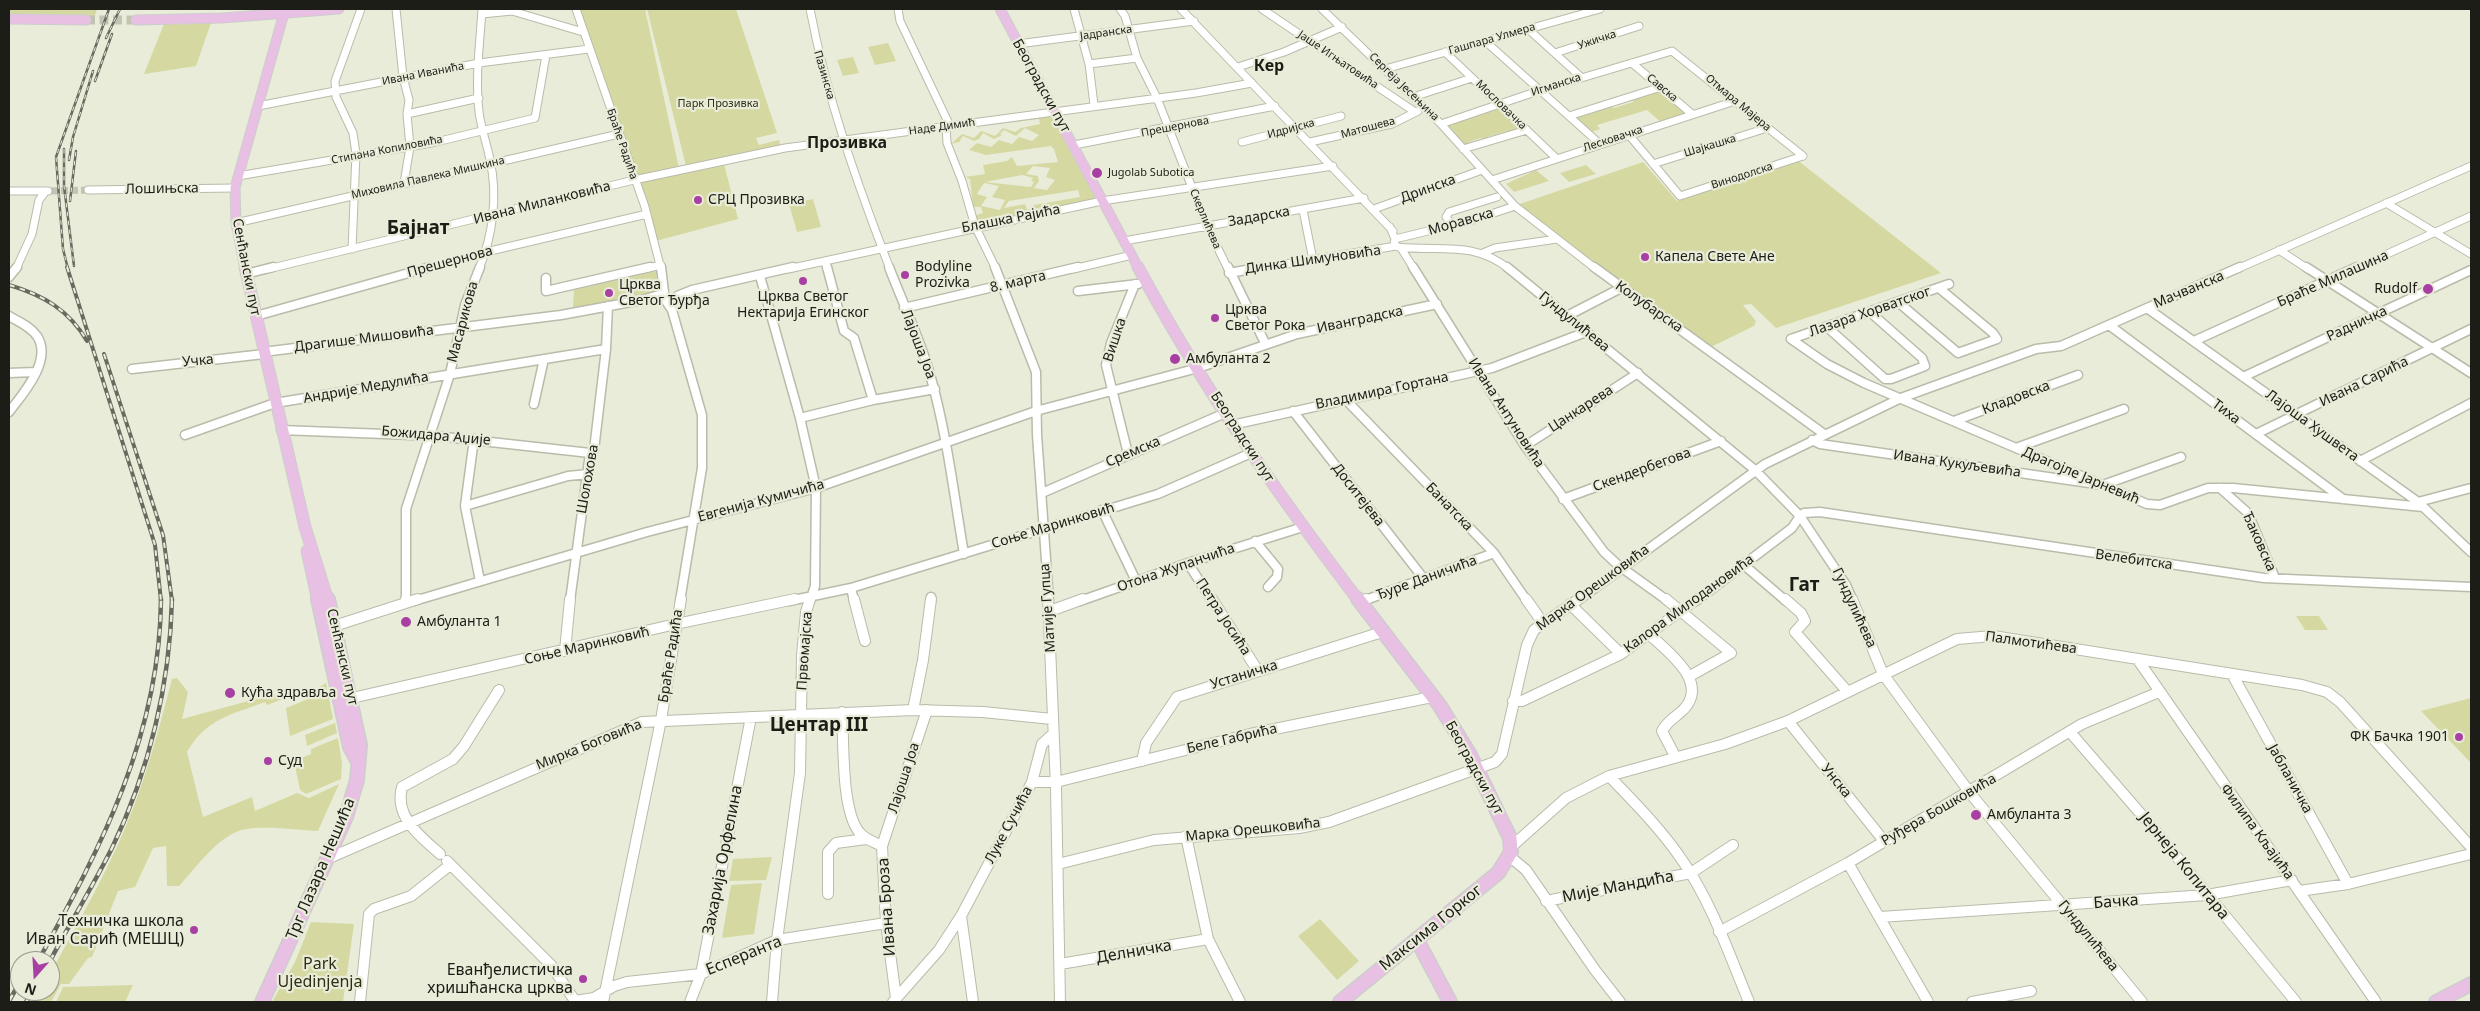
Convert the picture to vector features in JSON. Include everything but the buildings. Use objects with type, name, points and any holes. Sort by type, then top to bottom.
[{"type":"main road","points":[[136,20],[339,9]]},
{"type":"main road","name":"Београдски пут","points":[[1000,9],[1146,282],[1232,425],[1303,527],[1453,727],[1505,826],[1510,851]]},
{"type":"main road","name":"Сенћански пут","points":[[285,11],[238,176],[236,223],[280,430],[329,628],[352,698],[360,745],[357,760]]},
{"type":"main road","points":[[9,19],[86,20]]},
{"type":"main road","name":"Сенћански пут","points":[[329,628],[350,747],[357,760]]},
{"type":"main road","name":"Трг Лазара Нешића","points":[[262,1002],[353,799],[357,780],[357,760]]},
{"type":"main road","name":"Максима Горког","points":[[1340,1002],[1498,873],[1510,851]]},
{"type":"main road","points":[[1416,940],[1450,1002]]},
{"type":"main road","points":[[2436,1002],[2471,984]]},
{"type":"street","points":[[352,248],[357,156],[352,128],[333,92],[335,81],[361,9]]},
{"type":"street","points":[[396,9],[403,78],[409,100],[407,114],[410,147],[404,183]]},
{"type":"street","name":"Браће Радића","points":[[576,9],[647,214],[702,415],[702,468],[661,720],[604,997]]},
{"type":"street","name":"Пазинска","points":[[810,9],[818,55],[843,140]]},
{"type":"street","name":"Матије Гупца","points":[[898,9],[900,21],[948,126],[947,142],[962,181],[975,226],[1004,285],[1034,361],[1038,384],[1036,411],[1042,493],[1042,528],[1050,611],[1052,719],[1056,782],[1060,1002]]},
{"type":"street","points":[[1074,9],[1089,64],[1094,105]]},
{"type":"street","name":"Скерлићева","points":[[1120,9],[1129,30],[1137,58],[1170,128],[1207,226],[1265,343]]},
{"type":"street","name":"Ивана Антуновића","points":[[1181,9],[1296,126],[1390,227],[1402,243],[1437,304],[1525,446],[1604,552],[1623,569],[1681,610],[1731,654],[1690,676]]},
{"type":"street","name":"Јаше Игњатовића","points":[[1262,9],[1414,112]]},
{"type":"street","name":"Сергеја Јесењина","points":[[1322,9],[1441,124],[1482,170]]},
{"type":"street","name":"Гашпара Улмера","points":[[1385,69],[1600,9]]},
{"type":"street","points":[[482,12],[512,11],[583,32]]},
{"type":"street","name":"Масарикова","points":[[406,603],[406,508],[428,433],[450,374],[465,305],[486,252],[494,214],[492,163],[479,98],[482,12]]},
{"type":"street","name":"Јадранска","points":[[1018,44],[1194,21]]},
{"type":"street","name":"Ужичка","points":[[1555,53],[1639,26]]},
{"type":"street","points":[[1238,67],[1284,52],[1342,27]]},
{"type":"street","points":[[1528,29],[1581,77]]},
{"type":"street","points":[[1486,41],[1600,144]]},
{"type":"street","name":"Ивана Иванића","points":[[258,106],[479,63],[589,49]]},
{"type":"street","name":"Игманска","points":[[1441,124],[1581,77],[1672,51]]},
{"type":"street","name":"Отмара Мајера","points":[[1672,51],[1804,156]]},
{"type":"street","name":"Мословачка","points":[[1445,52],[1556,158]]},
{"type":"street","points":[[535,118],[546,55]]},
{"type":"street","points":[[1089,64],[1137,58]]},
{"type":"street","name":"Савска","points":[[1632,62],[1692,114]]},
{"type":"street","points":[[1412,97],[1472,78]]},
{"type":"street","name":"Наде Димић","points":[[634,180],[785,148],[1157,98],[1252,83]]},
{"type":"street","points":[[1569,116],[1660,87]]},
{"type":"street","points":[[407,114],[479,98]]},
{"type":"street","name":"Лесковачка","points":[[1492,180],[1735,101]]},
{"type":"street","name":"Прешернова","points":[[1074,146],[1275,106]]},
{"type":"street","name":"Матошева","points":[[1310,142],[1392,124],[1414,112],[1425,109]]},
{"type":"street","name":"Идријска","points":[[1242,142],[1296,126],[1341,116]]},
{"type":"street","name":"Стипана Копиловића","points":[[238,176],[410,147],[535,118]]},
{"type":"street","name":"Шајкашка","points":[[1653,164],[1767,128]]},
{"type":"street","points":[[1463,149],[1527,130]]},
{"type":"street","name":"Миховила Павлека Мишкина","points":[[236,223],[354,194],[619,134]]},
{"type":"street","points":[[1629,134],[1653,164]]},
{"type":"street","name":"Лајоша Јоа","points":[[843,140],[904,308],[923,351],[935,389],[964,554]]},
{"type":"street","name":"Винодолска","points":[[1653,164],[1680,196],[1804,156]]},
{"type":"street","name":"Блашка Рајића","points":[[669,297],[692,290],[975,226],[1102,201],[1333,166]]},
{"type":"street","name":"Мачванска","points":[[1901,398],[2036,349],[2060,346],[2471,166]]},
{"type":"street","name":"Колубарска","points":[[1482,170],[1515,206],[1557,240],[1824,434]]},
{"type":"street","name":"Дринска","points":[[1374,210],[1482,170]]},
{"type":"street","name":"Ивана Миланковића","points":[[246,274],[634,180]]},
{"type":"street","name":"Лошињска","points":[[88,190],[236,188]]},
{"type":"street","points":[[9,191],[48,191],[36,202],[36,219],[23,255],[18,267],[9,276]]},
{"type":"street","points":[[1452,226],[1446,216],[1449,212],[1497,197]]},
{"type":"street","name":"Задарска","points":[[1124,241],[1364,198]]},
{"type":"street","points":[[2386,203],[2471,254]]},
{"type":"street","name":"Моравска","points":[[1402,243],[1515,206]]},
{"type":"street","points":[[1303,210],[1313,260]]},
{"type":"street","name":"Прешернова","points":[[256,316],[486,252],[647,214]]},
{"type":"street","name":"Браће Милашина","points":[[2194,341],[2471,216]]},
{"type":"street","points":[[1402,243],[1421,247],[1469,250],[1484,253],[1495,248],[1557,240]]},
{"type":"street","name":"Динка Шимуновића","points":[[1229,273],[1313,260],[1402,243]]},
{"type":"street","points":[[2280,250],[2471,373]]},
{"type":"street","name":"Гундулићева","points":[[1484,253],[1497,259],[1721,441],[1755,470],[1800,516],[1846,585],[1883,674],[1970,792],[2142,1002]]},
{"type":"street","name":"8. марта","points":[[904,308],[1132,256]]},
{"type":"street","points":[[825,261],[842,326],[844,331],[854,338],[873,400]]},
{"type":"street","points":[[546,278],[546,291],[661,265]]},
{"type":"street","name":"Радничка","points":[[2244,377],[2471,270]]},
{"type":"street","name":"Првомајска","points":[[760,276],[800,418],[816,488],[815,586],[806,612],[802,656],[798,803],[777,940],[772,1002]]},
{"type":"street","points":[[1078,291],[1146,282]]},
{"type":"street","name":"Вишка","points":[[1128,454],[1106,373],[1107,355],[1135,284]]},
{"type":"street","name":"Лазара Хорватског","points":[[1791,339],[1949,284]]},
{"type":"street","points":[[1567,316],[1621,288]]},
{"type":"street","points":[[1898,302],[1956,352],[1966,352],[1997,338],[1988,328],[1939,288]]},
{"type":"street","name":"Драгише Мишовића","points":[[264,353],[561,314],[669,297]]},
{"type":"street","name":"Иванградска","points":[[1198,368],[1265,343],[1297,334],[1437,304]]},
{"type":"street","name":"Шолохова","points":[[565,651],[575,553],[590,453],[594,450],[606,349],[608,306]]},
{"type":"street","name":"Лајоша Хушвета","points":[[2147,308],[2421,505],[2470,549]]},
{"type":"street","points":[[1827,327],[1879,376],[1885,379],[1891,379],[1926,364],[1870,312]]},
{"type":"street","points":[[9,316],[30,328],[39,339],[42,356],[35,372],[9,412]]},
{"type":"street","name":"Тиха","points":[[2109,325],[2343,499]]},
{"type":"street","name":"Ивана Сарића","points":[[2256,434],[2471,329]]},
{"type":"street","name":"Владимира Гортана","points":[[1232,425],[1500,366],[1586,332]]},
{"type":"street","name":"Драгојле Јарневић","points":[[1791,339],[1827,364],[1864,383],[2016,448],[2073,476]]},
{"type":"street","name":"Андрије Медулића","points":[[275,403],[606,349]]},
{"type":"street","name":"Учка","points":[[132,369],[264,353]]},
{"type":"street","points":[[534,404],[544,359]]},
{"type":"street","name":"Евгенија Кумичића","points":[[329,628],[480,580],[693,520],[816,488],[1036,411],[1198,368]]},
{"type":"street","points":[[9,373],[35,372]]},
{"type":"street","name":"Цанкарева","points":[[1525,446],[1580,408],[1638,373]]},
{"type":"street","name":"Кладовска","points":[[1954,421],[2078,375]]},
{"type":"street","points":[[800,418],[873,400],[935,389]]},
{"type":"street","name":"Марка Орешковића","points":[[1058,864],[1154,840],[1299,828],[1329,822],[1495,762],[1502,754],[1529,636],[1543,622],[1623,569],[1662,537],[1755,470],[1824,434],[1901,398]]},
{"type":"street","name":"Банатска","points":[[1345,399],[1494,553],[1543,622]]},
{"type":"street","points":[[185,435],[275,403]]},
{"type":"street","points":[[2360,461],[2471,404]]},
{"type":"street","points":[[2016,448],[2124,409]]},
{"type":"street","name":"Доситејева","points":[[1293,411],[1424,579]]},
{"type":"street","name":"Сремска","points":[[1042,493],[1225,413]]},
{"type":"street","name":"Божидара Аџије","points":[[280,430],[347,429],[428,433],[590,453]]},
{"type":"street","points":[[474,439],[466,506],[480,580]]},
{"type":"street","name":"Ивана Кукуљевића","points":[[1812,440],[1820,444],[2073,476],[2103,485]]},
{"type":"street","name":"Скендербегова","points":[[1563,499],[1721,441]]},
{"type":"street","name":"Соње Маринковић","points":[[352,698],[565,651],[676,624],[811,598],[850,588],[1158,494],[1251,453]]},
{"type":"street","points":[[2103,485],[2181,457]]},
{"type":"street","points":[[466,506],[568,476],[588,474]]},
{"type":"street","name":"Драгојле Јарневић","points":[[2103,485],[2152,506],[2208,488],[2421,505]]},
{"type":"street","name":"Ђаковска","points":[[2220,488],[2248,513],[2275,578]]},
{"type":"street","points":[[2421,505],[2471,488]]},
{"type":"street","points":[[1102,510],[1136,581]]},
{"type":"street","name":"Велебитска","points":[[1800,516],[1804,513],[1820,512],[2138,561],[2275,578],[2471,586]]},
{"type":"street","name":"Калора Милодановића","points":[[1513,702],[1522,701],[1621,654],[1650,635],[1792,528],[1800,516]]},
{"type":"street","name":"Отона Жупанчића","points":[[1050,611],[1188,563],[1303,527]]},
{"type":"street","points":[[1255,541],[1278,569],[1277,576],[1268,587]]},
{"type":"street","name":"Ђуре Даничића","points":[[1359,602],[1494,553]]},
{"type":"street","name":"Петра Јосића","points":[[1188,563],[1258,671]]},
{"type":"street","points":[[1744,565],[1802,613],[1805,621],[1794,632],[1847,691]]},
{"type":"street","points":[[850,588],[864,641]]},
{"type":"street","points":[[913,710],[931,597]]},
{"type":"street","points":[[1570,604],[1621,654]]},
{"type":"street","name":"Устаничка","points":[[1142,761],[1146,743],[1177,697],[1382,632]]},
{"type":"street","points":[[1650,635],[1690,676],[1694,686],[1692,698],[1685,708],[1663,726],[1662,731],[1675,756]]},
{"type":"street","name":"Палмотићева","points":[[1510,851],[1566,798],[1609,776],[1675,756],[1725,744],[1788,722],[1847,691],[1957,639],[1974,636],[2025,640],[2138,660],[2302,685],[2334,696],[2469,852]]},
{"type":"street","name":"Филипа Кљајића","points":[[2138,660],[2223,785],[2292,880],[2376,1002]]},
{"type":"street","name":"Јабланичка","points":[[2232,674],[2348,884]]},
{"type":"street","points":[[360,1002],[369,914],[374,909],[388,906],[411,896],[446,860],[408,823],[398,794],[402,787],[453,759],[464,746],[499,690]]},
{"type":"street","name":"Руђера Бошковића","points":[[1719,932],[1848,864],[2100,715],[2159,692]]},
{"type":"street","name":"Беле Габрића","points":[[1032,782],[1056,782],[1250,734],[1432,697]]},
{"type":"street","name":"Мирка Боговића","points":[[327,859],[630,726],[661,720],[913,710],[983,712],[1052,719]]},
{"type":"street","name":"Лајоша Јоа","points":[[882,846],[927,710]]},
{"type":"street","points":[[842,712],[844,760],[851,807],[857,829],[866,839]]},
{"type":"street","name":"Захарија Орфелина","points":[[690,1002],[701,974],[751,717]]},
{"type":"street","name":"Унска","points":[[1788,722],[1884,841]]},
{"type":"street","name":"Јернеја Копитара","points":[[2070,732],[2296,1002]]},
{"type":"street","name":"Луке Сучића","points":[[894,1000],[939,950],[961,916],[1032,782],[1042,744],[1053,734]]},
{"type":"street","points":[[1609,776],[1672,844],[1691,873],[1749,1002]]},
{"type":"street","points":[[1186,836],[1208,939],[1240,1002]]},
{"type":"street","points":[[828,894],[828,852],[836,843],[866,839]]},
{"type":"street","name":"Ивана Броза","points":[[866,839],[882,846],[886,923],[894,1000]]},
{"type":"street","points":[[1691,873],[1733,845]]},
{"type":"street","points":[[1510,851],[1526,870],[1546,901],[1620,1002]]},
{"type":"street","points":[[2299,891],[2348,884],[2469,852]]},
{"type":"street","name":"Есперанта","points":[[446,860],[550,965],[576,1001],[584,1002],[604,997],[627,982],[701,974],[777,940],[886,923]]},
{"type":"street","points":[[1848,864],[1928,1002]]},
{"type":"street","name":"Мије Мандића","points":[[1546,901],[1691,873]]},
{"type":"street","name":"Бачка","points":[[1880,917],[2207,895],[2292,880]]},
{"type":"street","points":[[961,916],[973,1002]]},
{"type":"street","name":"Делничка","points":[[1060,964],[1208,939]]},
{"type":"street","points":[[1972,1002],[2031,990]]},
{"type":"green space","points":[[9,9],[97,9],[95,16],[9,16]]},
{"type":"green space","points":[[578,9],[645,9],[680,173],[724,164],[738,219],[656,241],[641,183]]},
{"type":"green space","name":"Парк Прозивка","points":[[647,9],[736,9],[777,133],[756,138],[759,145],[779,140],[781,147],[686,166]]},
{"type":"green space","points":[[212,20],[196,66],[144,74],[164,24]]},
{"type":"green space","points":[[888,43],[896,61],[875,65],[868,47]]},
{"type":"green space","points":[[853,57],[859,73],[843,76],[837,60]]},
{"type":"green space","points":[[1660,88],[1691,114],[1662,123],[1647,110],[1597,125],[1600,129],[1589,133],[1570,116],[1605,105],[1614,108],[1633,102],[1633,97]]},
{"type":"green space","points":[[1501,106],[1523,128],[1487,137],[1488,139],[1483,141],[1481,138],[1469,142],[1471,145],[1463,147],[1445,127],[1446,123]]},
{"type":"green space","points":[[1055,111],[1102,201],[975,226],[972,217],[983,213],[981,207],[973,207],[970,179],[965,177],[985,174],[983,165],[1007,161],[1012,157],[1017,166],[1058,162],[1054,149],[1051,146],[986,155],[969,150],[977,143],[991,147],[999,140],[1012,144],[1019,137],[1032,141],[1039,135],[1025,128],[1016,136],[1004,130],[1000,134],[1002,135],[994,139],[983,133],[979,139],[974,141],[963,136],[959,142],[951,144],[962,134],[974,138],[981,131],[995,136],[1003,128],[1015,132],[1021,128],[1040,124],[1039,119],[983,126],[980,124]],"holes":[[[1033,166],[1050,168],[1046,177],[1055,180],[1047,190],[1034,188],[1039,181],[1038,176],[1026,174]],[[1022,175],[1033,178],[1031,181],[1034,182],[1031,187],[985,182]],[[984,183],[999,186],[992,197],[1005,200],[1000,210],[981,206],[987,197],[977,194]],[[1078,190],[1080,197],[1034,205],[1031,209],[1027,209],[1025,204],[1004,208],[1009,201]]]},
{"type":"green space","points":[[1796,159],[1941,273],[1776,328],[1751,304],[1743,305],[1756,321],[1754,326],[1709,348],[1514,206],[1643,162],[1677,201]]},
{"type":"green space","points":[[1586,165],[1596,174],[1569,182],[1560,173]]},
{"type":"green space","points":[[1536,170],[1549,181],[1514,192],[1506,184]]},
{"type":"green space","points":[[813,199],[821,227],[797,232],[789,204]]},
{"type":"green space","points":[[656,271],[658,291],[573,308],[574,290]]},
{"type":"green space","points":[[2296,616],[2319,616],[2328,630],[2305,630]]},
{"type":"green space","points":[[177,678],[188,692],[182,719],[274,694],[283,696],[283,699],[267,705],[265,702],[221,719],[203,732],[187,752],[203,817],[252,797],[255,811],[297,793],[309,798],[339,784],[318,831],[251,828],[234,833],[211,850],[179,886],[167,886],[166,846],[153,848],[135,887],[118,891],[92,957],[88,958],[69,984],[61,984],[60,986],[60,956],[96,890],[117,847],[135,803],[146,773],[172,679]]},
{"type":"green space","points":[[326,683],[333,719],[290,736],[286,708],[320,694],[319,687]]},
{"type":"green space","name":"ФК Бачка 1901","points":[[2471,698],[2471,763],[2421,711]]},
{"type":"green space","points":[[335,723],[337,733],[307,746],[305,735]]},
{"type":"green space","points":[[338,738],[342,764],[341,779],[306,794],[300,790],[294,761],[311,754],[311,749]]},
{"type":"green space","points":[[772,857],[766,880],[729,881],[733,859]]},
{"type":"green space","points":[[762,883],[754,934],[722,938],[731,885]]},
{"type":"green space","points":[[1320,919],[1359,961],[1337,980],[1298,936]]},
{"type":"green space","name":"Park Ujedinjenja","points":[[311,922],[354,924],[343,1002],[272,1002],[295,962]]},
{"type":"green space","points":[[133,985],[125,1002],[56,1002],[60,1001],[60,993],[63,987]]},
{"type":"green space","points":[[36,1001],[52,1001],[51,1002]]},
{"type":"tunnel","points":[[86,20],[136,20]]},
{"type":"tunnel","points":[[51,191],[88,190]]},
{"type":"railway","points":[[68,269],[63,249],[56,157],[109,9]]},
{"type":"railway","points":[[106,38],[120,9]]},
{"type":"railway","points":[[95,81],[112,34]]},
{"type":"railway","points":[[69,160],[73,137],[93,71]]},
{"type":"railway","points":[[64,149],[64,186],[74,266]]},
{"type":"railway","points":[[70,201],[76,151]]},
{"type":"railway","points":[[67,267],[155,545],[161,600]]},
{"type":"railway","points":[[9,285],[33,294],[54,305],[72,321],[87,341]]},
{"type":"railway","points":[[104,354],[163,535],[172,600]]},
{"type":"railway","points":[[44,951],[105,832],[139,743],[158,649],[161,600]]},
{"type":"railway","points":[[56,951],[112,848],[137,789],[147,758],[162,695],[167,663],[172,600]]},
{"type":"place","name":"Jugolab Subotica","points":[[1097,173]]},
{"type":"place","name":"СРЦ Прозивка","points":[[698,200]]},
{"type":"place","name":"Капела Свете Ане","points":[[1645,257]]},
{"type":"place","name":"Bodyline Prozivka","points":[[905,275]]},
{"type":"place","name":"Црква Светог Нектарија Егинског","points":[[803,281]]},
{"type":"place","name":"Rudolf","points":[[2428,289]]},
{"type":"place","name":"Црква Светог Ђурђа","points":[[609,293]]},
{"type":"place","name":"Црква Светог Рока","points":[[1215,318]]},
{"type":"place","name":"Амбуланта 2","points":[[1175,359]]},
{"type":"place","name":"Амбуланта 1","points":[[406,622]]},
{"type":"place","name":"Кућа здравља","points":[[230,693]]},
{"type":"place","name":"ФК Бачка 1901","points":[[2459,737]]},
{"type":"place","name":"Суд","points":[[268,761]]},
{"type":"place","name":"Амбуланта 3","points":[[1976,815]]},
{"type":"place","name":"Техничка школа Иван Сарић (МЕШЦ)","points":[[194,930]]},
{"type":"place","name":"Еванђелистичка хришћанска црква","points":[[583,979]]},
{"type":"district","name":"Кер","points":[[1269,66]]},
{"type":"district","name":"Прозивка","points":[[847,143]]},
{"type":"district","name":"Бајнат","points":[[418,229]]},
{"type":"district","name":"Гат","points":[[1804,586]]},
{"type":"district","name":"Центар III","points":[[819,726]]}]
